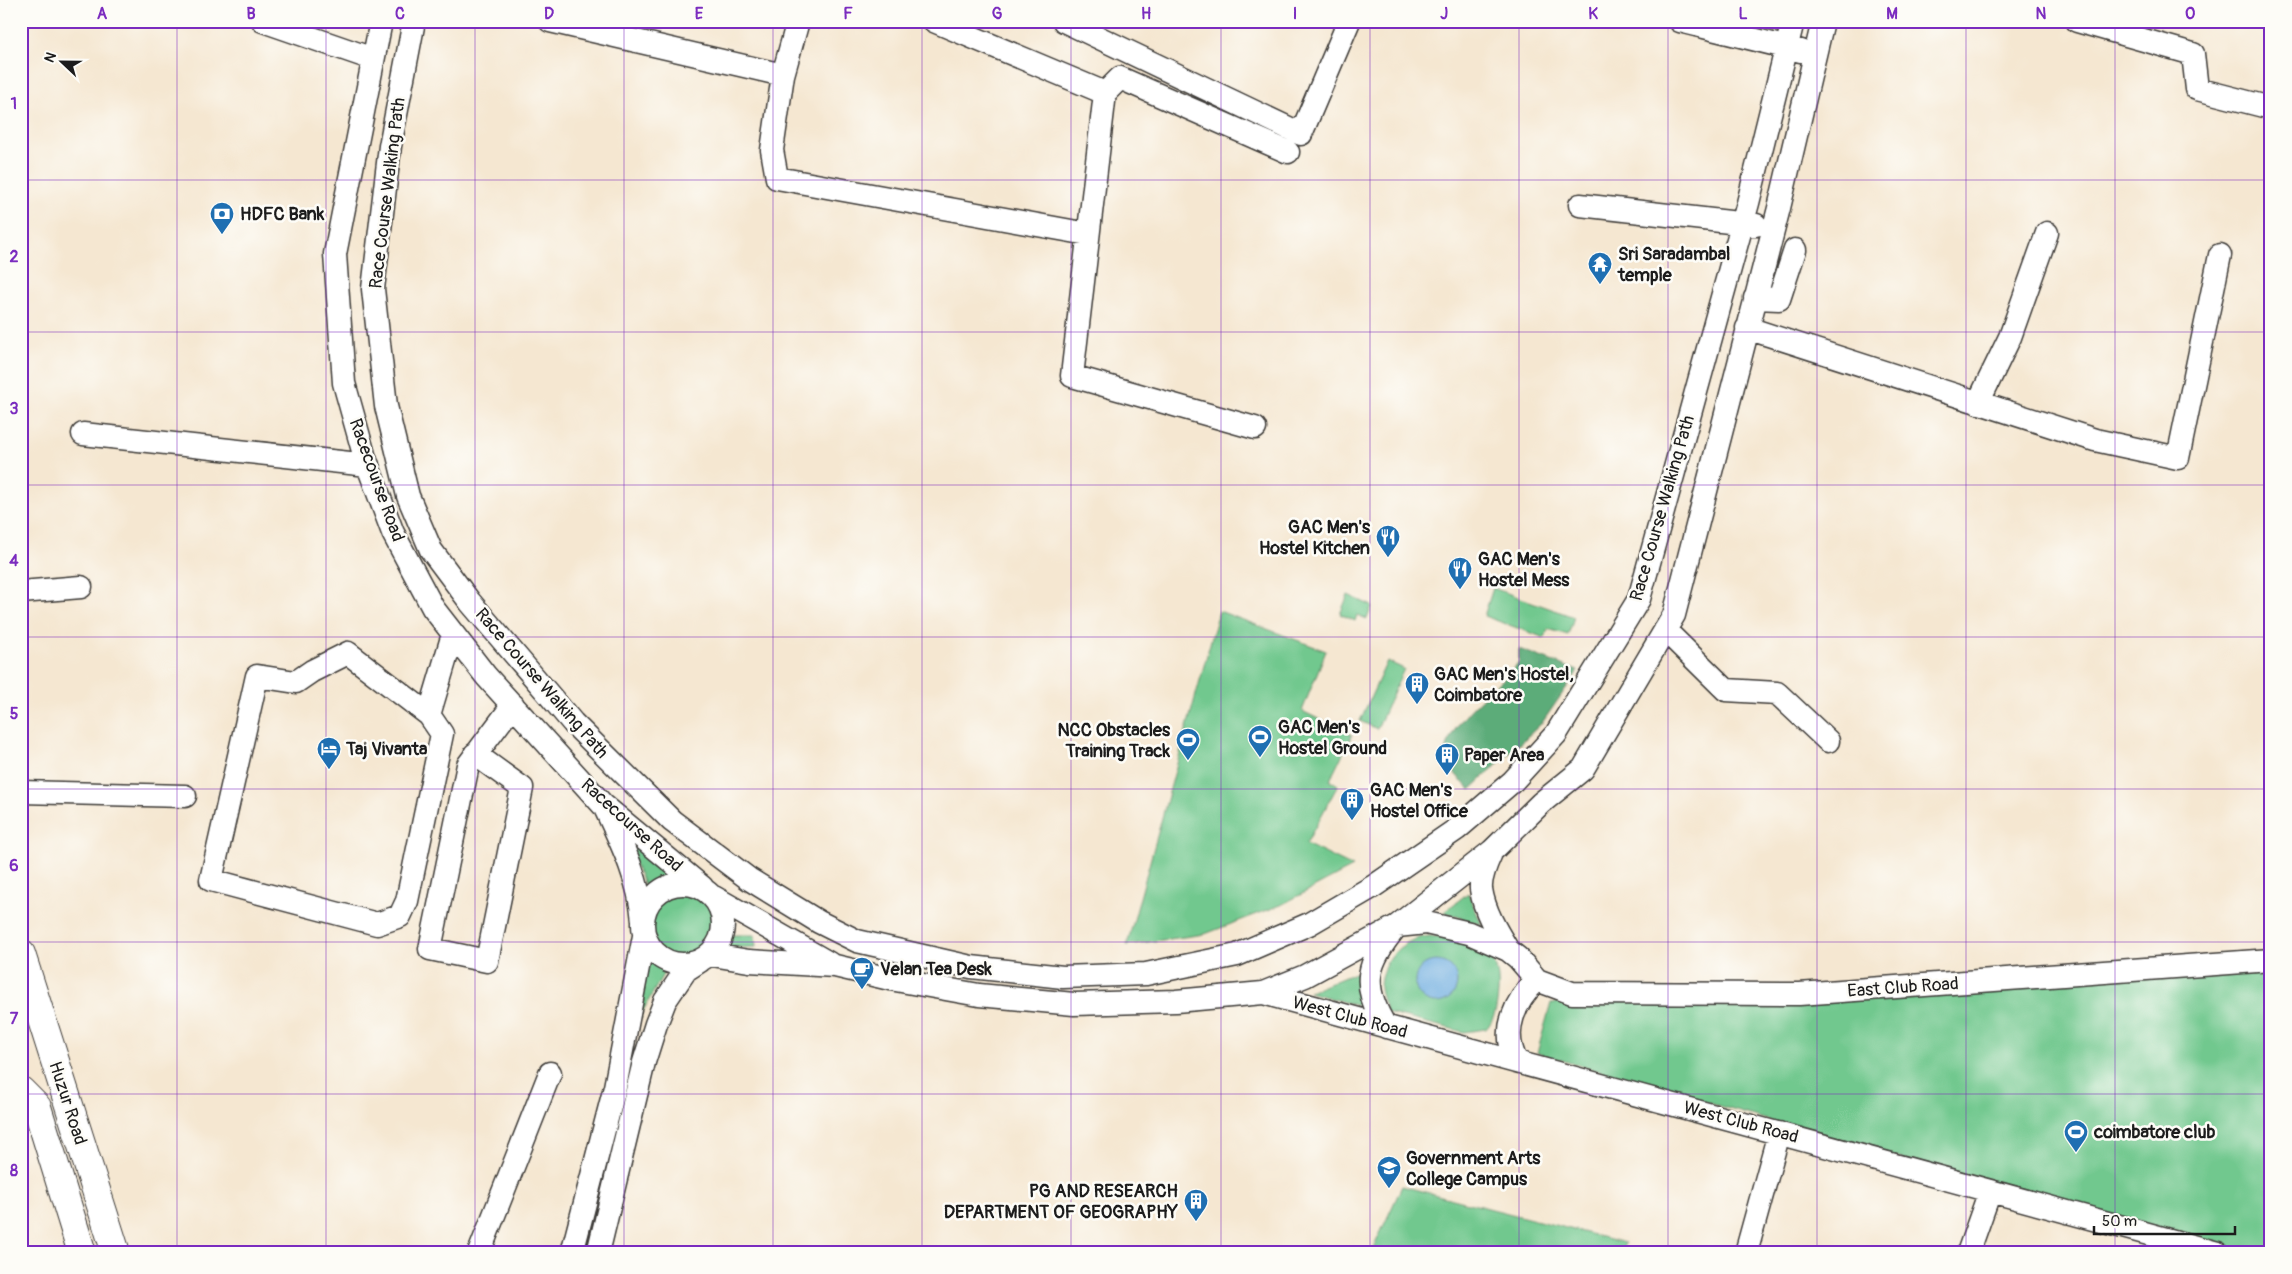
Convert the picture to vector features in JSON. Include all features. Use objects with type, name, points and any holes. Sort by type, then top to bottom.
[{"type":"main road","name":"Huzur Road","points":[[21,954],[116,1253]]},
{"type":"main road","points":[[21,1091],[36,1106],[40,1116],[79,1244]]},
{"type":"main road","points":[[40,1116],[69,1106]]},
{"type":"street","points":[[263,21],[373,59]]},
{"type":"street","name":"Racecourse Road","points":[[381,21],[335,254],[344,383],[368,465],[393,533],[434,608],[453,634],[486,676],[603,805],[708,892],[834,966]]},
{"type":"street","name":"Race Course Walking Path","points":[[414,21],[390,146],[372,289],[386,406],[408,496],[431,550],[470,602],[572,723],[672,821],[749,879],[843,935],[887,950],[971,967],[1063,977],[1146,974],[1237,955],[1309,924],[1374,886],[1457,829],[1512,781],[1556,734],[1639,599],[1742,224],[1794,21]]},
{"type":"street","points":[[550,21],[783,75]]},
{"type":"street","points":[[798,21],[783,75],[772,150],[778,178],[1088,234]]},
{"type":"street","points":[[934,21],[1105,93]]},
{"type":"street","points":[[1064,21],[1300,134],[1349,21]]},
{"type":"street","points":[[1680,21],[1787,48],[1815,53]]},
{"type":"street","points":[[603,805],[626,852],[639,892],[644,929],[654,951],[668,962],[679,965],[706,958],[834,966],[890,979],[979,995],[1074,1004],[1176,1001],[1263,993],[1305,976],[1397,926],[1492,851],[1541,802],[1583,769],[1674,615],[1746,328],[1774,228],[1823,21]]},
{"type":"street","points":[[2078,21],[2193,54],[2197,89],[2271,108]]},
{"type":"street","points":[[1255,428],[1072,376],[1105,93],[1120,78],[1288,152]]},
{"type":"street","points":[[1580,205],[1774,228]]},
{"type":"street","points":[[1978,403],[2010,337],[2047,233]]},
{"type":"street","points":[[1755,298],[1779,299],[1796,250]]},
{"type":"street","points":[[1746,328],[2094,440],[2178,458],[2220,255]]},
{"type":"street","points":[[83,434],[368,465]]},
{"type":"street","points":[[21,592],[81,587]]},
{"type":"street","points":[[1665,630],[1726,690],[1777,693],[1828,741]]},
{"type":"street","points":[[430,715],[348,653],[312,671],[296,682],[257,676],[211,880],[377,924],[400,916],[407,901],[442,734],[430,715],[453,634]]},
{"type":"street","points":[[475,754],[494,775],[522,788],[487,961],[430,949],[468,765],[475,754],[513,705]]},
{"type":"street","points":[[21,792],[185,796]]},
{"type":"street","points":[[1492,851],[1483,874],[1481,889],[1492,924],[1508,950]]},
{"type":"street","points":[[572,1253],[615,1087],[650,901],[668,886],[690,884],[708,892],[721,908],[724,920],[723,934],[706,958],[686,970],[664,1001],[644,1062],[598,1253]]},
{"type":"street","points":[[1386,1027],[1369,991],[1368,977],[1374,959],[1397,926],[1426,923],[1447,927],[1469,933],[1508,950],[1538,980],[1518,1002],[1511,1018],[1511,1049],[1516,1060]]},
{"type":"street","name":"East Club Road","points":[[1538,980],[1572,993],[1799,994],[2271,960]]},
{"type":"street","name":"West Club Road","points":[[1263,993],[1516,1060],[2218,1253]]},
{"type":"street","points":[[479,1253],[550,1074]]},
{"type":"street","points":[[1746,1253],[1779,1133]]},
{"type":"street","points":[[1968,1253],[1990,1191]]},
{"type":"green space","points":[[1493,588],[1574,617],[1568,635],[1548,629],[1545,638],[1484,616]]},
{"type":"green space","points":[[1348,595],[1372,606],[1367,619],[1357,615],[1355,621],[1340,614]]},
{"type":"green space","name":"GAC Men's Hostel Ground","points":[[1219,611],[1326,651],[1302,711],[1352,735],[1330,780],[1338,785],[1306,844],[1353,867],[1281,905],[1205,934],[1127,945]]},
{"type":"green space","points":[[1519,649],[1578,671],[1542,723],[1470,790],[1445,763],[1447,749],[1459,723],[1469,711],[1513,670],[1519,661]]},
{"type":"green space","points":[[1387,661],[1404,669],[1377,729],[1360,721]]},
{"type":"green space","points":[[616,822],[668,873],[658,884],[646,889]]},
{"type":"green space","points":[[683,890],[696,893],[707,900],[714,911],[717,924],[714,937],[707,948],[696,955],[683,958],[670,955],[659,948],[652,937],[649,924],[652,911],[659,900],[670,893]]},
{"type":"green space","points":[[1468,893],[1482,925],[1444,912]]},
{"type":"green space","points":[[727,935],[755,935],[756,947],[726,948]]},
{"type":"green space","points":[[1430,936],[1470,943],[1489,954],[1495,964],[1498,977],[1498,993],[1495,1013],[1486,1029],[1464,1032],[1387,1013],[1380,987],[1381,977],[1389,959],[1395,952],[1411,941]]},
{"type":"green space","points":[[648,960],[658,963],[666,969],[633,1029]]},
{"type":"green space","name":"coimbatore club","points":[[2271,967],[2271,1253],[2224,1253],[1537,1053],[1551,1003]]},
{"type":"green space","points":[[1357,972],[1358,1006],[1309,992]]},
{"type":"green space","points":[[1402,1186],[1625,1243],[1621,1253],[1371,1253]]},
{"type":"water","points":[[1440,961],[1448,964],[1454,970],[1457,982],[1454,994],[1448,1000],[1432,1003],[1424,1000],[1418,994],[1415,978],[1418,970],[1424,964]]},
{"type":"place","name":"HDFC Bank","points":[[222,235]]},
{"type":"place","name":"Sri Saradambal temple","points":[[1600,285]]},
{"type":"place","name":"GAC Men's Hostel Kitchen","points":[[1388,558]]},
{"type":"place","name":"GAC Men's Hostel Mess","points":[[1460,590]]},
{"type":"place","name":"GAC Men's Hostel, Coimbatore","points":[[1417,705]]},
{"type":"place","name":"GAC Men's Hostel Ground","points":[[1260,758]]},
{"type":"place","name":"NCC Obstacles Training Track","points":[[1188,761]]},
{"type":"place","name":"Taj Vivanta","points":[[329,770]]},
{"type":"place","name":"Paper Area","points":[[1447,776]]},
{"type":"place","name":"GAC Men's Hostel Office","points":[[1352,821]]},
{"type":"place","name":"Velan Tea Desk","points":[[862,990]]},
{"type":"place","name":"coimbatore club","points":[[2076,1153]]},
{"type":"place","name":"Government Arts College Campus","points":[[1389,1189]]},
{"type":"place","name":"PG AND RESEARCH DEPARTMENT OF GEOGRAPHY","points":[[1196,1222]]}]
